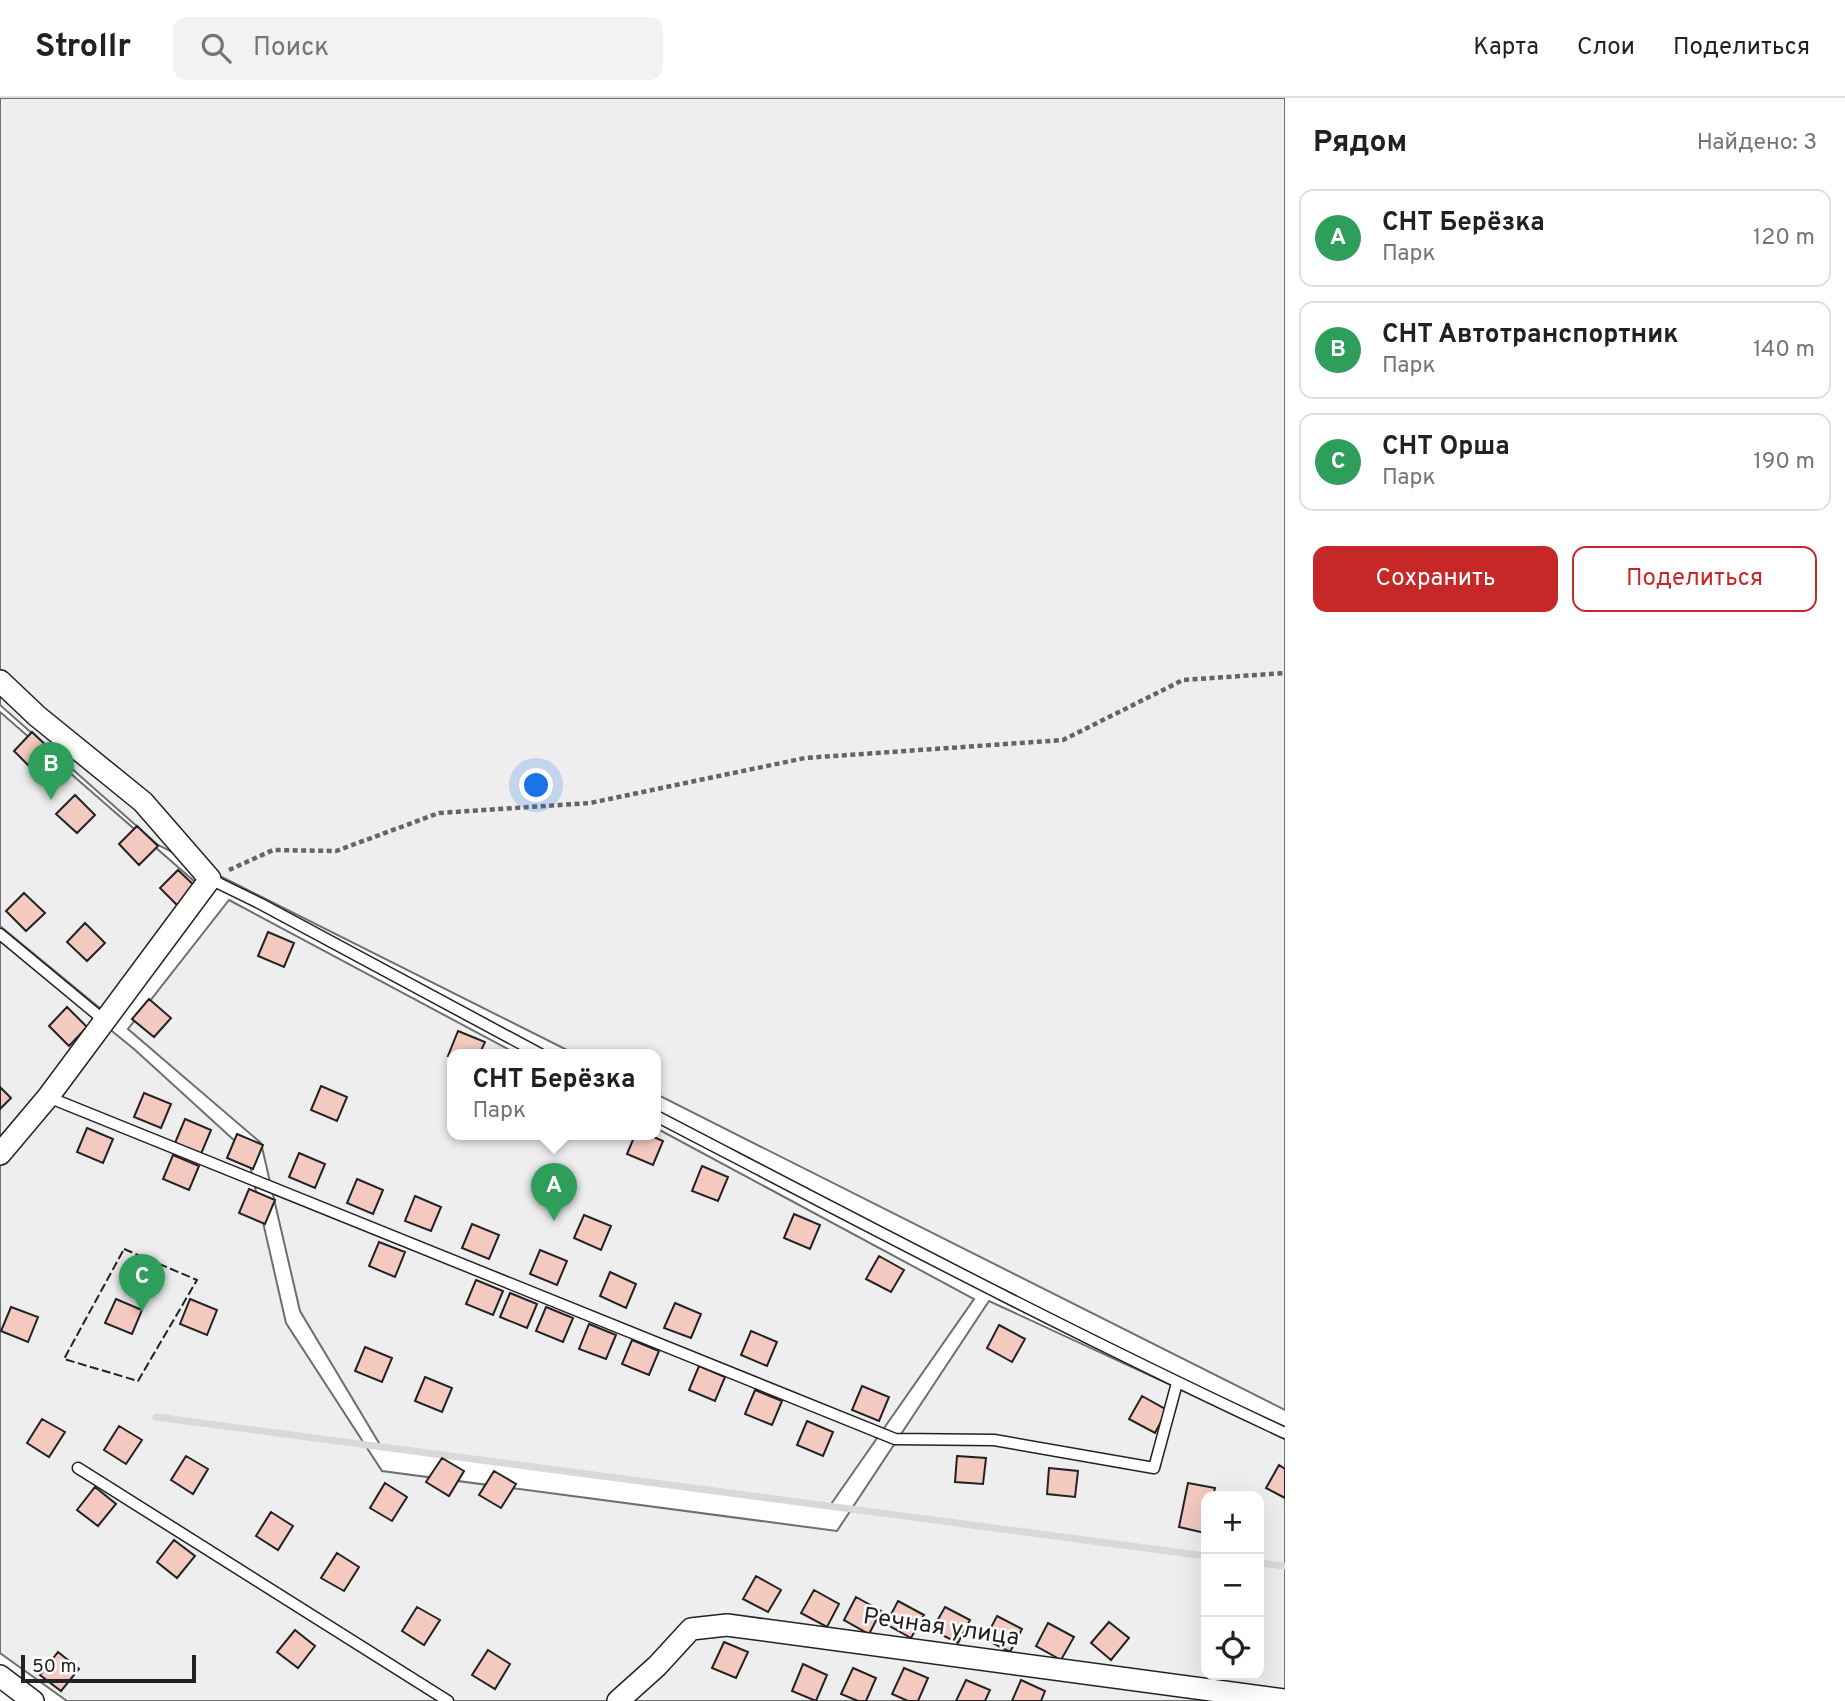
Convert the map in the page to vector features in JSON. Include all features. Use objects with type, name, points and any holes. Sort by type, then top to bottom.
[{"type":"street","points":[[0,681],[37,716],[143,802],[209,879],[48,1097],[0,1154]]},
{"type":"street","name":"Речная улица","points":[[618,1701],[657,1666],[691,1629],[727,1625],[1285,1700]]},
{"type":"street","points":[[0,1676],[33,1701]]},
{"type":"lane","points":[[209,879],[261,904],[531,1049]]},
{"type":"lane","points":[[0,934],[105,1021]]},
{"type":"lane","points":[[48,1097],[895,1439],[994,1440],[1154,1468],[1177,1383]]},
{"type":"lane","points":[[661,1119],[962,1275],[1177,1383],[1285,1433]]},
{"type":"lane","points":[[78,1468],[448,1701]]},
{"type":"path","points":[[209,879],[273,850],[336,851],[439,813],[590,803],[805,758],[1063,740],[1183,680],[1285,673]]},
{"type":"shaded area","points":[[0,98],[1285,98],[1285,1410],[661,1097],[661,1049],[565,1049],[158,845],[0,705]]},
{"type":"shaded area","points":[[0,712],[202,888],[107,1014],[0,926]]},
{"type":"shaded area","points":[[229,900],[508,1049],[447,1049],[447,1140],[661,1140],[661,1131],[974,1299],[829,1507],[382,1448],[300,1311],[261,1143],[128,1029]]},
{"type":"shaded area","points":[[0,940],[134,1049],[247,1152],[286,1323],[382,1471],[837,1531],[989,1301],[1285,1438],[1285,1701],[67,1701],[0,1653]]},
{"type":"building","points":[[32,732],[53,752],[34,771],[14,751]]},
{"type":"building","points":[[75,795],[95,815],[77,833],[56,814]]},
{"type":"building","points":[[137,826],[158,846],[139,865],[119,844]]},
{"type":"building","points":[[178,870],[198,889],[180,908],[160,888]]},
{"type":"building","points":[[24,893],[45,913],[26,931],[6,911]]},
{"type":"building","points":[[85,923],[105,943],[87,961],[67,942]]},
{"type":"building","points":[[268,932],[294,943],[284,967],[258,956]]},
{"type":"building","points":[[149,999],[171,1018],[154,1037],[132,1019]]},
{"type":"building","points":[[67,1007],[87,1027],[69,1046],[49,1026]]},
{"type":"building","points":[[458,1031],[485,1042],[482,1049],[451,1049]]},
{"type":"building","points":[[321,1086],[347,1097],[337,1121],[311,1110]]},
{"type":"building","points":[[0,1087],[11,1098],[0,1109]]},
{"type":"building","points":[[144,1093],[171,1104],[161,1128],[134,1117]]},
{"type":"building","points":[[185,1119],[211,1130],[201,1154],[175,1143]]},
{"type":"building","points":[[87,1128],[113,1139],[103,1163],[77,1152]]},
{"type":"building","points":[[237,1134],[263,1145],[253,1169],[227,1158]]},
{"type":"building","points":[[633,1140],[663,1141],[653,1165],[627,1154]]},
{"type":"building","points":[[299,1153],[325,1164],[315,1188],[289,1177]]},
{"type":"building","points":[[173,1155],[199,1166],[189,1190],[163,1179]]},
{"type":"building","points":[[702,1166],[728,1177],[718,1201],[692,1191]]},
{"type":"building","points":[[357,1179],[383,1190],[373,1214],[347,1203]]},
{"type":"building","points":[[249,1189],[275,1200],[265,1224],[239,1213]]},
{"type":"building","points":[[415,1196],[441,1207],[431,1231],[405,1221]]},
{"type":"building","points":[[794,1214],[820,1225],[810,1249],[784,1238]]},
{"type":"building","points":[[584,1215],[611,1226],[601,1250],[574,1238]]},
{"type":"building","points":[[472,1224],[499,1235],[489,1259],[462,1248]]},
{"type":"building","points":[[379,1242],[405,1252],[395,1277],[369,1266]]},
{"type":"building","points":[[540,1250],[567,1261],[557,1285],[530,1274]]},
{"type":"building","points":[[879,1256],[904,1270],[891,1292],[866,1279]]},
{"type":"building","points":[[610,1272],[636,1284],[626,1308],[600,1296]]},
{"type":"building","points":[[476,1280],[503,1291],[493,1315],[466,1304]]},
{"type":"building","points":[[510,1293],[537,1304],[527,1328],[500,1317]]},
{"type":"building","points":[[116,1299],[142,1310],[132,1334],[105,1323]]},
{"type":"building","points":[[190,1299],[217,1310],[207,1335],[180,1324]]},
{"type":"building","points":[[675,1303],[701,1314],[691,1338],[664,1328]]},
{"type":"building","points":[[11,1307],[38,1317],[28,1342],[1,1331]]},
{"type":"building","points":[[546,1307],[573,1318],[563,1342],[536,1331]]},
{"type":"building","points":[[589,1324],[616,1335],[606,1359],[579,1349]]},
{"type":"building","points":[[999,1325],[1025,1339],[1012,1362],[987,1348]]},
{"type":"building","points":[[751,1331],[777,1342],[767,1366],[741,1355]]},
{"type":"building","points":[[632,1340],[659,1351],[649,1375],[622,1364]]},
{"type":"building","points":[[365,1347],[392,1358],[382,1382],[355,1371]]},
{"type":"building","points":[[699,1366],[725,1377],[715,1401],[689,1390]]},
{"type":"building","points":[[425,1377],[452,1388],[442,1412],[415,1401]]},
{"type":"building","points":[[862,1386],[889,1397],[879,1421],[852,1410]]},
{"type":"building","points":[[755,1390],[782,1401],[772,1425],[745,1414]]},
{"type":"building","points":[[1142,1396],[1167,1410],[1155,1433],[1129,1419]]},
{"type":"building","points":[[42,1419],[65,1432],[49,1457],[27,1443]]},
{"type":"building","points":[[807,1421],[833,1432],[823,1456],[797,1445]]},
{"type":"building","points":[[119,1426],[142,1440],[126,1464],[104,1450]]},
{"type":"building","points":[[186,1456],[208,1469],[193,1494],[171,1480]]},
{"type":"building","points":[[957,1456],[986,1458],[983,1484],[955,1482]]},
{"type":"building","points":[[442,1458],[464,1471],[449,1496],[426,1482]]},
{"type":"building","points":[[1279,1465],[1285,1469],[1285,1498],[1266,1488]]},
{"type":"building","points":[[1049,1468],[1078,1471],[1075,1497],[1047,1494]]},
{"type":"building","points":[[494,1471],[516,1484],[501,1508],[479,1495]]},
{"type":"building","points":[[385,1483],[407,1497],[392,1521],[370,1508]]},
{"type":"building","points":[[1188,1483],[1215,1488],[1214,1491],[1201,1491],[1201,1532],[1179,1527]]},
{"type":"building","points":[[95,1487],[116,1504],[98,1526],[77,1510]]},
{"type":"building","points":[[271,1512],[293,1526],[278,1550],[256,1536]]},
{"type":"building","points":[[174,1540],[195,1556],[177,1578],[157,1562]]},
{"type":"building","points":[[337,1553],[359,1567],[344,1591],[321,1578]]},
{"type":"building","points":[[756,1576],[781,1590],[768,1612],[743,1599]]},
{"type":"building","points":[[814,1590],[839,1604],[827,1627],[801,1613]]},
{"type":"building","points":[[856,1597],[881,1611],[869,1634],[844,1620]]},
{"type":"building","points":[[898,1601],[924,1615],[911,1638],[886,1624]]},
{"type":"building","points":[[417,1607],[440,1620],[424,1645],[402,1631]]},
{"type":"building","points":[[945,1607],[970,1620],[958,1643],[932,1630]]},
{"type":"building","points":[[997,1616],[1022,1629],[1010,1652],[985,1639]]},
{"type":"building","points":[[1109,1622],[1129,1638],[1111,1660],[1091,1643]]},
{"type":"building","points":[[1048,1623],[1074,1637],[1061,1660],[1036,1646]]},
{"type":"building","points":[[295,1630],[315,1646],[298,1668],[277,1652]]},
{"type":"building","points":[[724,1642],[748,1652],[736,1678],[712,1668]]},
{"type":"building","points":[[488,1650],[510,1664],[495,1689],[472,1675]]},
{"type":"building","points":[[58,1652],[79,1669],[61,1691],[40,1675]]},
{"type":"building","points":[[803,1664],[827,1675],[816,1701],[792,1691]]},
{"type":"building","points":[[853,1668],[876,1678],[866,1701],[858,1701],[841,1694]]},
{"type":"building","points":[[904,1668],[928,1678],[918,1701],[908,1701],[892,1694]]},
{"type":"building","points":[[966,1680],[990,1690],[985,1701],[956,1701]]},
{"type":"building","points":[[1021,1680],[1045,1691],[1041,1701],[1012,1701]]},
{"type":"waterway","points":[[156,1417],[1201,1555]]},
{"type":"waterway","points":[[1264,1564],[1285,1566]]},
{"type":"fence","points":[[124,1249],[197,1280],[138,1381],[64,1359],[124,1249]]},
{"type":"place","name":"СНТ Автотранспортник","points":[[51,800]]},
{"type":"place","name":"СНТ Берёзка","points":[[554,1221]]},
{"type":"place","name":"СНТ Орша","points":[[142,1312]]}]
